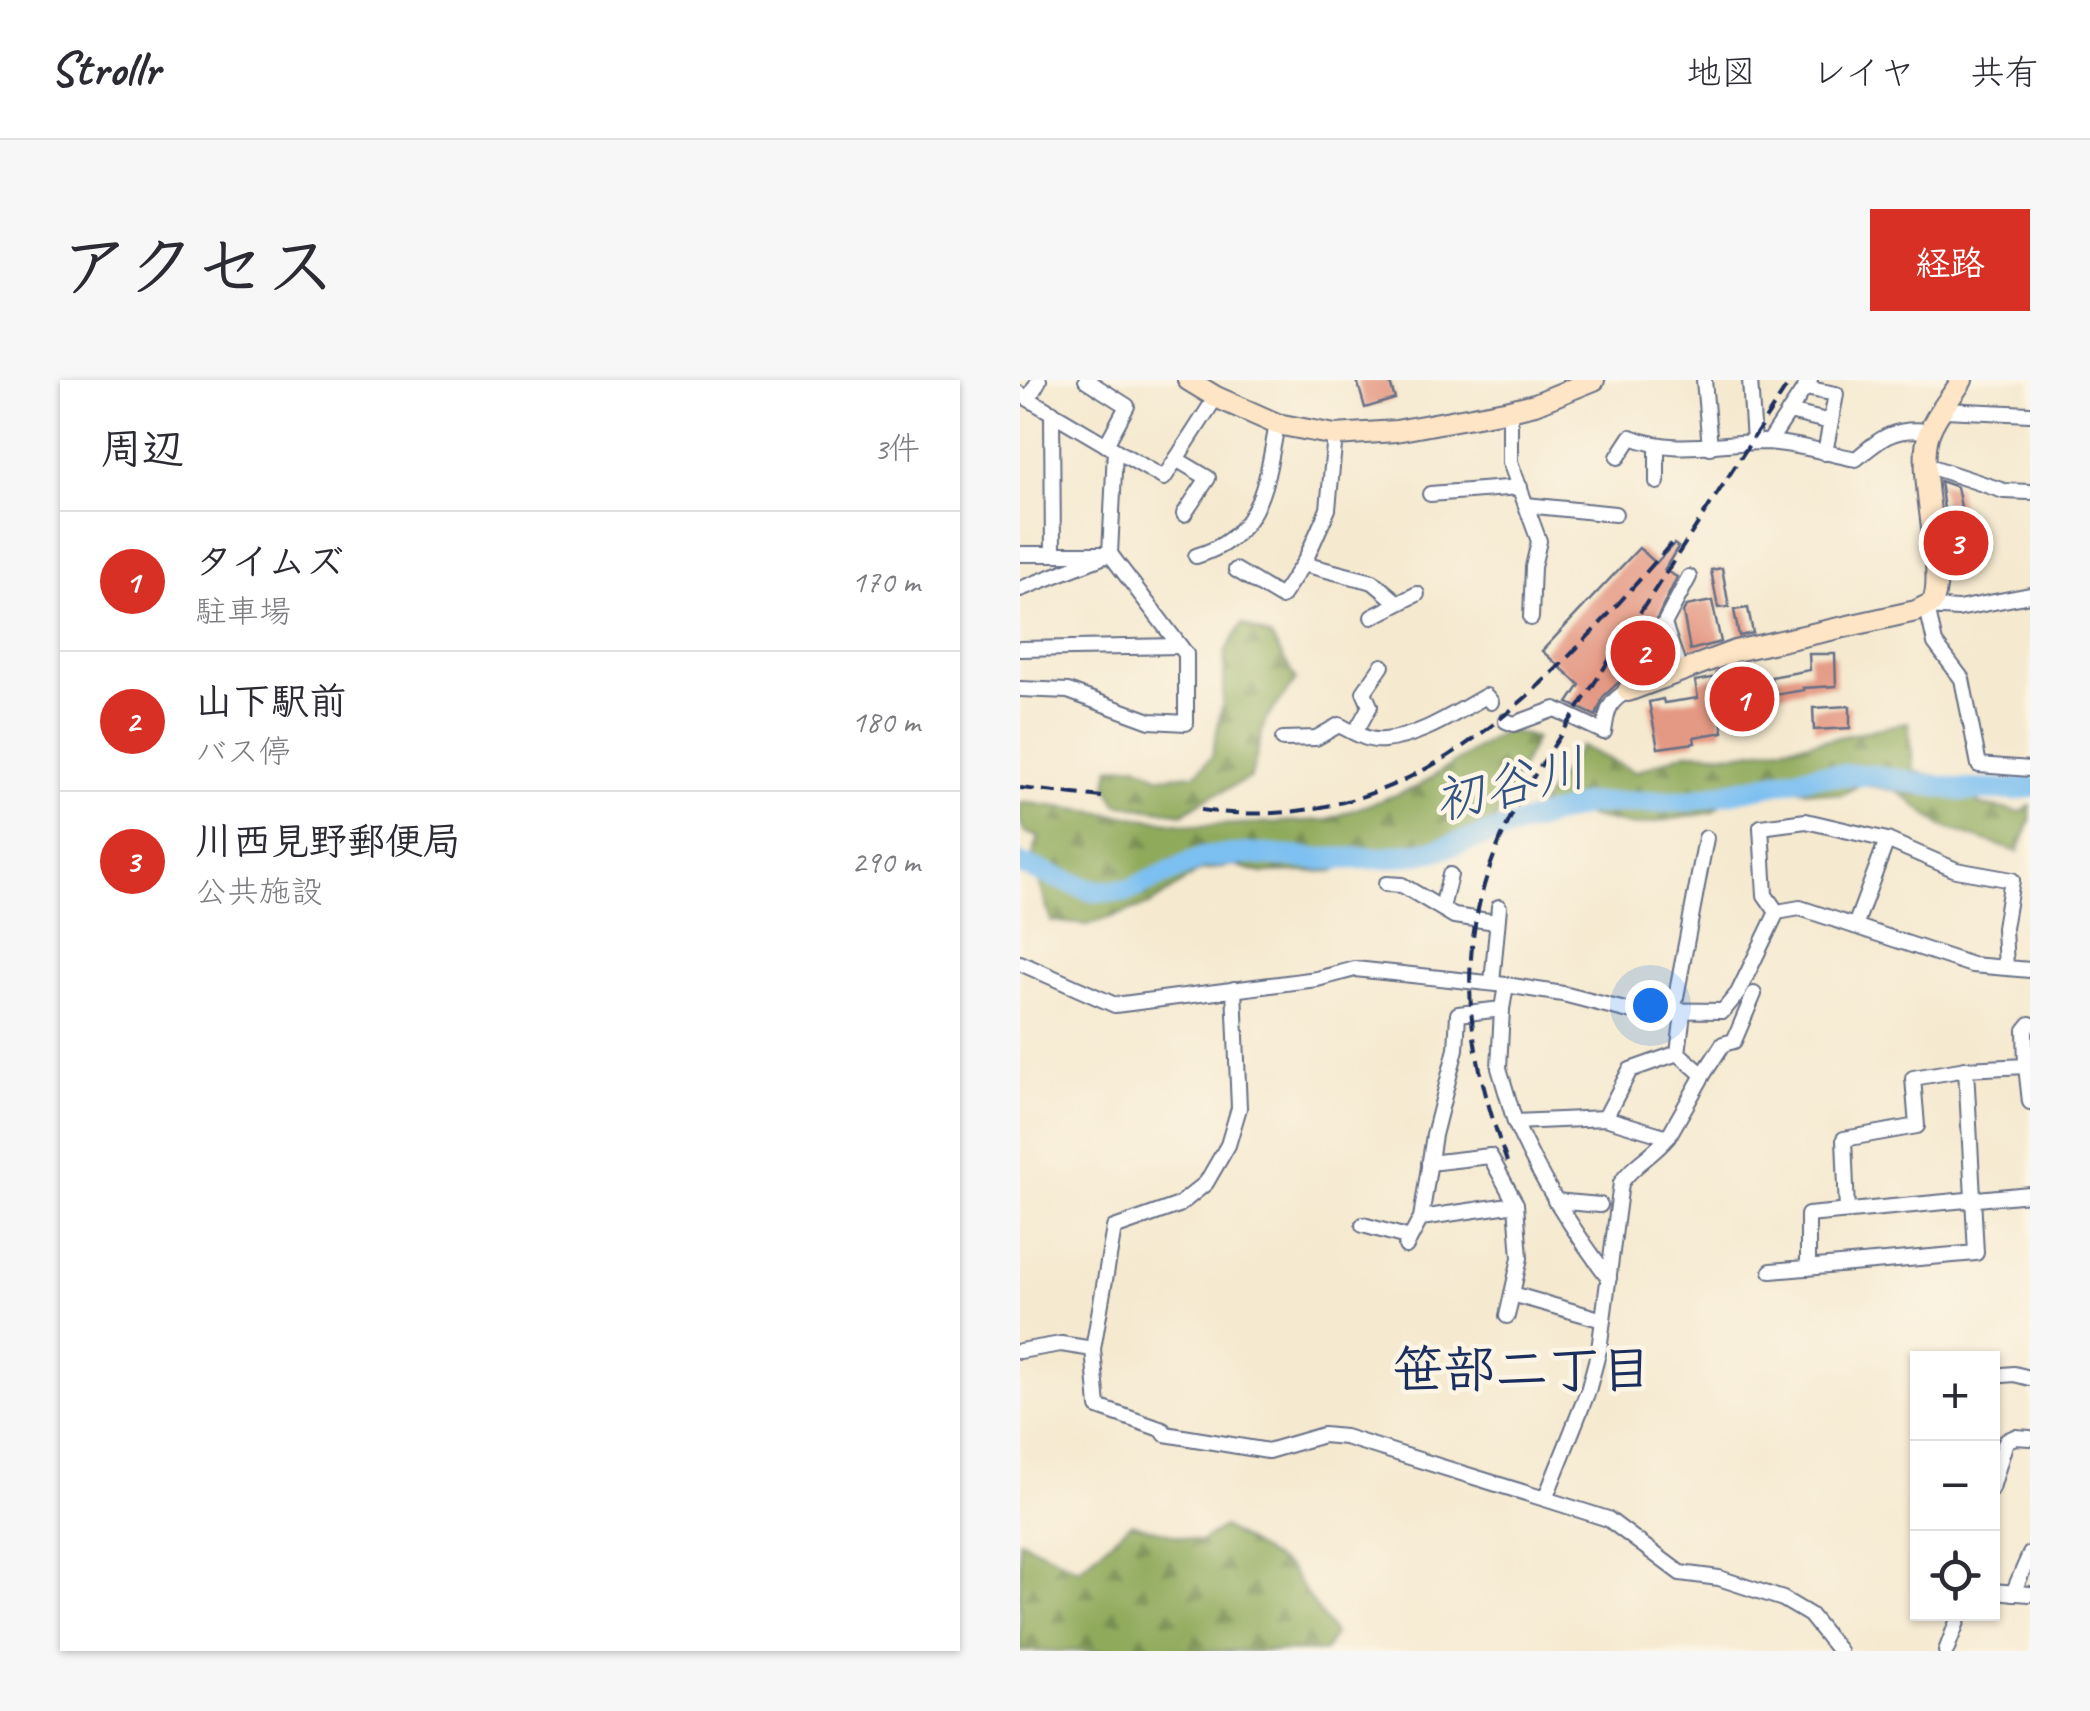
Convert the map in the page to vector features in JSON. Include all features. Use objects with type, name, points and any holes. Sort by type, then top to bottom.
[{"type":"street","points":[[1040,380],[1024,396],[1164,478],[1216,397]]},
{"type":"street","points":[[1020,689],[1068,690],[1150,721],[1186,723],[1186,654],[1110,554],[1110,447],[1127,406],[1086,380]]},
{"type":"street","points":[[1188,380],[1277,424],[1335,435],[1396,431],[1510,410],[1594,380]]},
{"type":"street","points":[[1704,380],[1710,447]]},
{"type":"street","points":[[1750,380],[1762,442]]},
{"type":"street","points":[[1927,607],[1936,596],[1938,580],[1926,493],[1929,432],[1962,380]]},
{"type":"street","points":[[1762,442],[1808,384],[1836,394],[1825,453]]},
{"type":"street","points":[[1510,410],[1510,462],[1539,540],[1533,567],[1531,618]]},
{"type":"street","points":[[1944,410],[2030,414]]},
{"type":"street","points":[[1052,412],[1053,554]]},
{"type":"street","points":[[1789,412],[1831,422]]},
{"type":"street","points":[[1196,556],[1236,537],[1254,515],[1277,424]]},
{"type":"street","points":[[1618,457],[1631,437],[1656,446],[1710,447],[1762,442],[1856,459],[1882,438],[1906,428],[1929,432]]},
{"type":"street","points":[[1236,570],[1281,598],[1303,564],[1328,509],[1335,435]]},
{"type":"street","points":[[1656,446],[1657,482]]},
{"type":"street","points":[[1176,458],[1208,478],[1184,514]]},
{"type":"street","points":[[1926,465],[2004,492],[2030,492]]},
{"type":"street","points":[[1430,494],[1520,487]]},
{"type":"street","points":[[1526,506],[1615,514]]},
{"type":"street","points":[[1020,554],[1110,554]]},
{"type":"street","points":[[1020,589],[1110,554]]},
{"type":"street","points":[[1303,564],[1373,582],[1398,603]]},
{"type":"street","points":[[1680,670],[1664,624],[1689,578]]},
{"type":"street","points":[[1372,617],[1416,594]]},
{"type":"street","points":[[1506,721],[1514,724],[1554,709],[1604,732],[1614,698],[1680,670],[1794,636],[1927,607],[1958,609],[2030,594]]},
{"type":"street","points":[[1927,607],[1935,643],[1962,679],[1979,765],[2030,769]]},
{"type":"street","points":[[1020,649],[1180,646]]},
{"type":"street","points":[[1355,733],[1370,706],[1364,692],[1382,666]]},
{"type":"street","points":[[1283,739],[1316,738],[1340,725],[1383,740],[1426,728],[1486,696],[1491,702]]},
{"type":"street","points":[[1777,912],[1766,894],[1761,827],[1806,821],[1887,840],[1956,870],[2012,880],[2004,928],[2006,968]]},
{"type":"street","points":[[1702,1076],[1678,1053],[1678,1013],[1706,838]]},
{"type":"street","points":[[1855,926],[1887,840]]},
{"type":"street","points":[[1442,908],[1450,875]]},
{"type":"street","points":[[1386,884],[1402,885],[1454,916],[1498,914],[1502,1009],[1499,1068],[1515,1122],[1555,1201],[1608,1278]]},
{"type":"street","points":[[1777,912],[1800,908],[1972,966],[2030,970]]},
{"type":"street","points":[[1020,963],[1115,1005],[1317,979],[1354,969],[1499,984],[1563,994],[1626,1010],[1723,1011],[1738,993],[1777,912]]},
{"type":"street","points":[[1234,989],[1240,1108],[1228,1144],[1206,1183],[1180,1205],[1114,1228],[1093,1349],[1098,1407],[1164,1430],[1164,1434],[1268,1452],[1323,1435],[1345,1437],[1608,1519],[1680,1573],[1719,1578],[1782,1599],[1810,1616],[1839,1651]]},
{"type":"street","points":[[1545,1500],[1588,1391],[1603,1320],[1621,1183],[1629,1170],[1657,1151],[1668,1137],[1722,1044],[1734,1041],[1754,994]]},
{"type":"street","points":[[1362,1225],[1408,1242],[1421,1218],[1456,1049],[1458,1014],[1502,1009]]},
{"type":"street","points":[[2030,1024],[2025,1030],[2030,1102]]},
{"type":"street","points":[[1604,1118],[1630,1070],[1678,1053]]},
{"type":"street","points":[[1847,1211],[1844,1138],[1918,1126],[1913,1078],[1966,1069],[2026,1066]]},
{"type":"street","points":[[1771,1271],[1976,1253],[1966,1069]]},
{"type":"street","points":[[1515,1122],[1604,1118],[1668,1137]]},
{"type":"street","points":[[1430,1163],[1490,1156],[1516,1204],[1520,1258],[1507,1316]]},
{"type":"street","points":[[1808,1268],[1808,1215],[2030,1194]]},
{"type":"street","points":[[1555,1201],[1600,1205]]},
{"type":"street","points":[[1421,1218],[1516,1204]]},
{"type":"street","points":[[1512,1294],[1603,1320]]},
{"type":"street","points":[[1020,1351],[1061,1344],[1093,1349]]},
{"type":"street","points":[[2000,1375],[2030,1378]]},
{"type":"street","points":[[2000,1461],[2006,1441],[2030,1438]]},
{"type":"street","points":[[2014,1593],[2030,1554]]},
{"type":"street","points":[[2000,1592],[2030,1594]]},
{"type":"street","points":[[1946,1651],[1957,1621]]},
{"type":"green space","points":[[1242,624],[1271,637],[1296,680],[1265,721],[1251,777],[1183,814],[1117,804],[1107,786],[1110,767],[1137,765],[1160,777],[1196,774],[1212,756],[1223,702],[1225,652]]},
{"type":"green space","points":[[1908,722],[1914,771],[1964,783],[1980,805],[2022,812],[2030,806],[2030,821],[2018,852],[1941,826],[1898,791],[1861,784],[1841,795],[1746,782],[1712,812],[1634,826],[1539,806],[1581,746],[1635,772],[1687,752],[1736,754]]},
{"type":"green space","points":[[1505,730],[1536,738],[1493,823],[1332,871],[1262,873],[1234,865],[1199,871],[1151,904],[1087,925],[1051,921],[1032,858],[1039,837],[1024,832],[1020,820],[1020,802],[1199,826],[1326,820],[1415,788]]},
{"type":"green space","points":[[1131,1523],[1200,1542],[1223,1527],[1289,1568],[1334,1634],[1325,1651],[1020,1651],[1020,1540],[1079,1569]]},
{"type":"building","points":[[1357,380],[1389,380],[1395,399],[1365,408]]},
{"type":"building","points":[[1940,481],[1957,487],[1961,507],[1944,509]]},
{"type":"building","points":[[1964,531],[1968,553],[1949,556],[1947,533]]},
{"type":"building","points":[[1674,544],[1678,547],[1664,570],[1677,577],[1620,681],[1603,697],[1596,716],[1568,703],[1580,685],[1542,651],[1639,548],[1656,563]]},
{"type":"building","points":[[1722,568],[1729,607],[1718,608],[1711,570]]},
{"type":"building","points":[[1712,601],[1721,642],[1690,650],[1683,612],[1686,606]]},
{"type":"building","points":[[1748,608],[1753,633],[1739,636],[1734,610]]},
{"type":"building","points":[[1809,654],[1835,654],[1836,686],[1774,695],[1771,677],[1810,670]]},
{"type":"building","points":[[1730,668],[1733,687],[1716,689],[1723,732],[1694,737],[1695,743],[1658,748],[1649,702],[1698,698],[1695,681],[1717,677],[1716,673]]},
{"type":"building","points":[[1850,706],[1850,728],[1814,730],[1813,708]]},
{"type":"waterway","name":"初谷川","points":[[1020,864],[1093,891],[1127,891],[1203,857],[1251,854],[1317,859],[1384,858],[1433,851],[1587,804],[1688,801],[1817,775],[1869,775],[1961,790],[2030,787]]},
{"type":"railway","points":[[1507,1162],[1479,1065],[1472,1019],[1470,974],[1484,884],[1525,790],[1791,380]]},
{"type":"railway","points":[[1201,810],[1278,813],[1349,801],[1413,776],[1472,740],[1526,697],[1578,647],[1676,538]]},
{"type":"railway","points":[[1020,788],[1102,797]]},
{"type":"place","name":"川西見野郵便局","points":[[1956,543]]},
{"type":"place","name":"山下駅前","points":[[1643,653]]},
{"type":"place","name":"タイムズ","points":[[1742,699]]},
{"type":"district","name":"笹部二丁目","points":[[1522,1369]]}]
